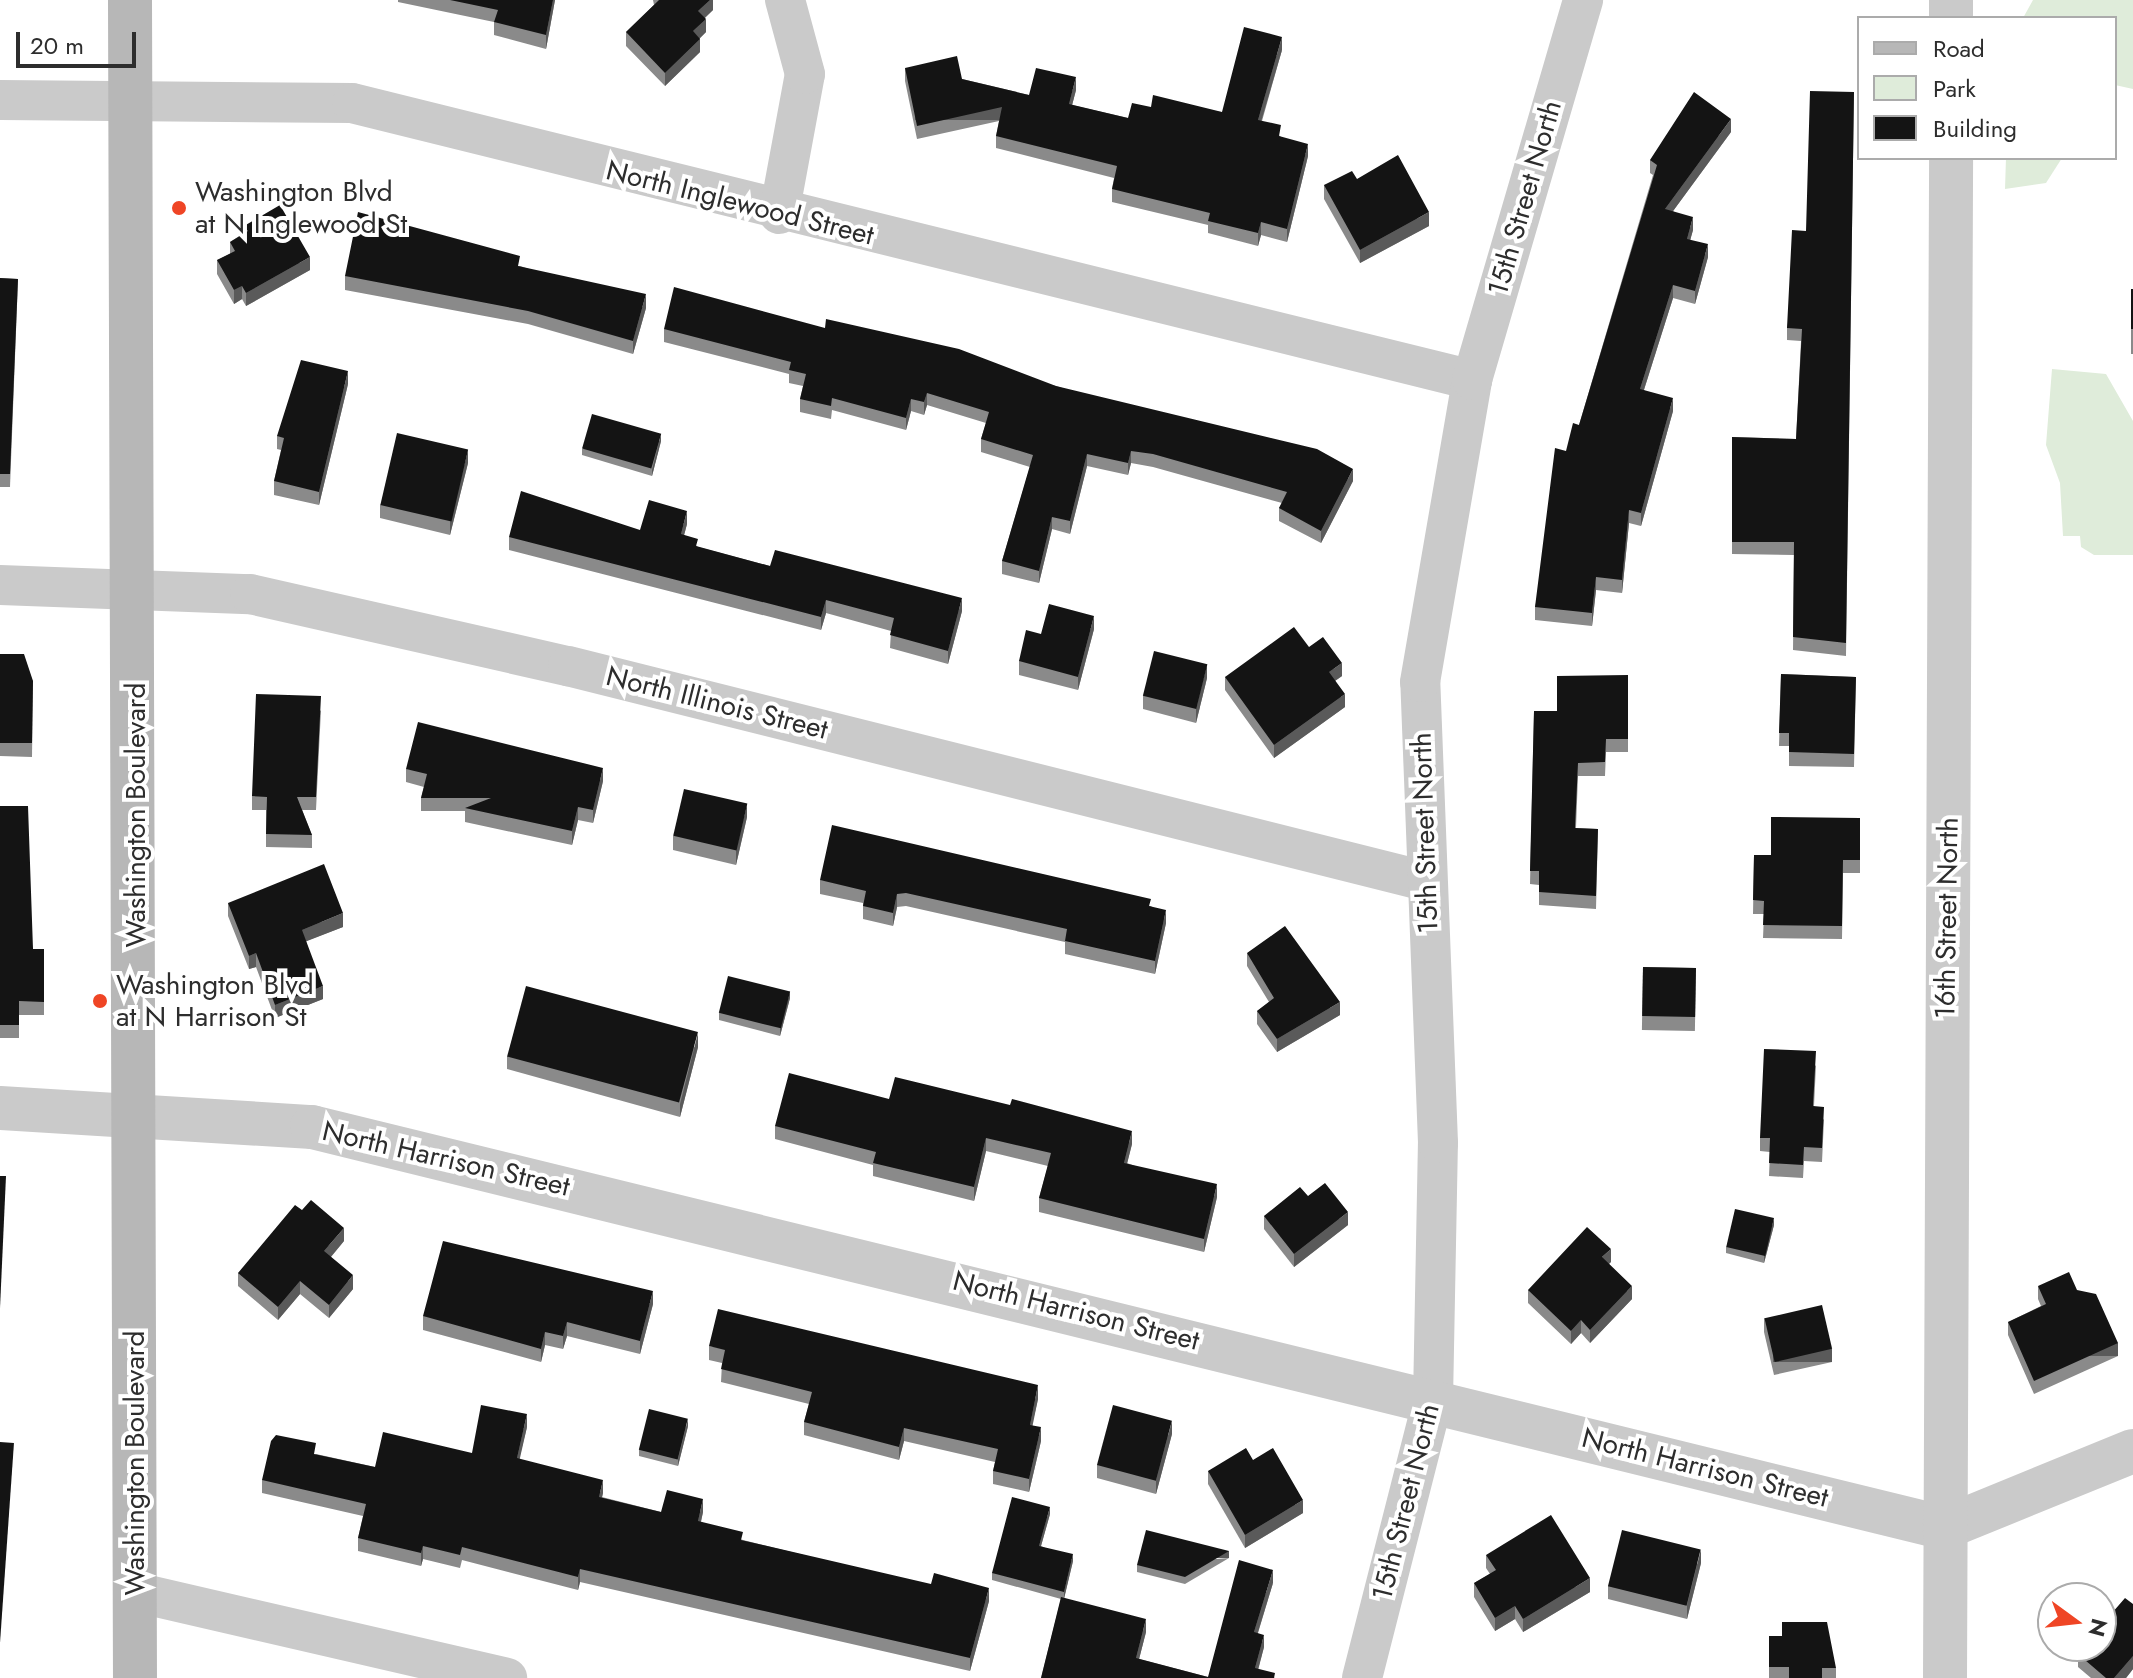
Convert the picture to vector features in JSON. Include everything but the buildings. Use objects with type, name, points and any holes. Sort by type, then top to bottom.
[{"type":"main road","name":"Washington Boulevard","points":[[130,0],[136,586],[135,1678]]},
{"type":"street","points":[[779,214],[805,74],[785,0]]},
{"type":"street","name":"15th Street North","points":[[1362,1678],[1433,1400],[1438,1143],[1425,881],[1420,682],[1472,380],[1583,0]]},
{"type":"street","name":"North Inglewood Street","points":[[0,100],[352,103],[779,214],[1472,380]]},
{"type":"street","name":"16th Street North","points":[[1945,1678],[1951,160]]},
{"type":"street","name":"North Illinois Street","points":[[0,585],[136,586],[250,594],[568,666],[1425,881]]},
{"type":"street","name":"North Harrison Street","points":[[0,1108],[135,1111],[312,1127],[1944,1528]]},
{"type":"street","points":[[1944,1528],[2133,1451]]},
{"type":"street","points":[[135,1592],[507,1678]]},
{"type":"green space","points":[[2033,0],[2133,0],[2133,89],[2117,85],[2117,16],[2024,16]]},
{"type":"green space","points":[[2006,160],[2061,160],[2046,183],[2005,189]]},
{"type":"green space","points":[[2052,369],[2106,374],[2133,421],[2133,555],[2094,555],[2081,547],[2080,536],[2063,536],[2060,483],[2046,445]]},
{"type":"place","name":"Washington Blvd at N Inglewood St","points":[[179,208]]},
{"type":"place","name":"Washington Blvd at N Harrison St","points":[[100,1001]]}]
